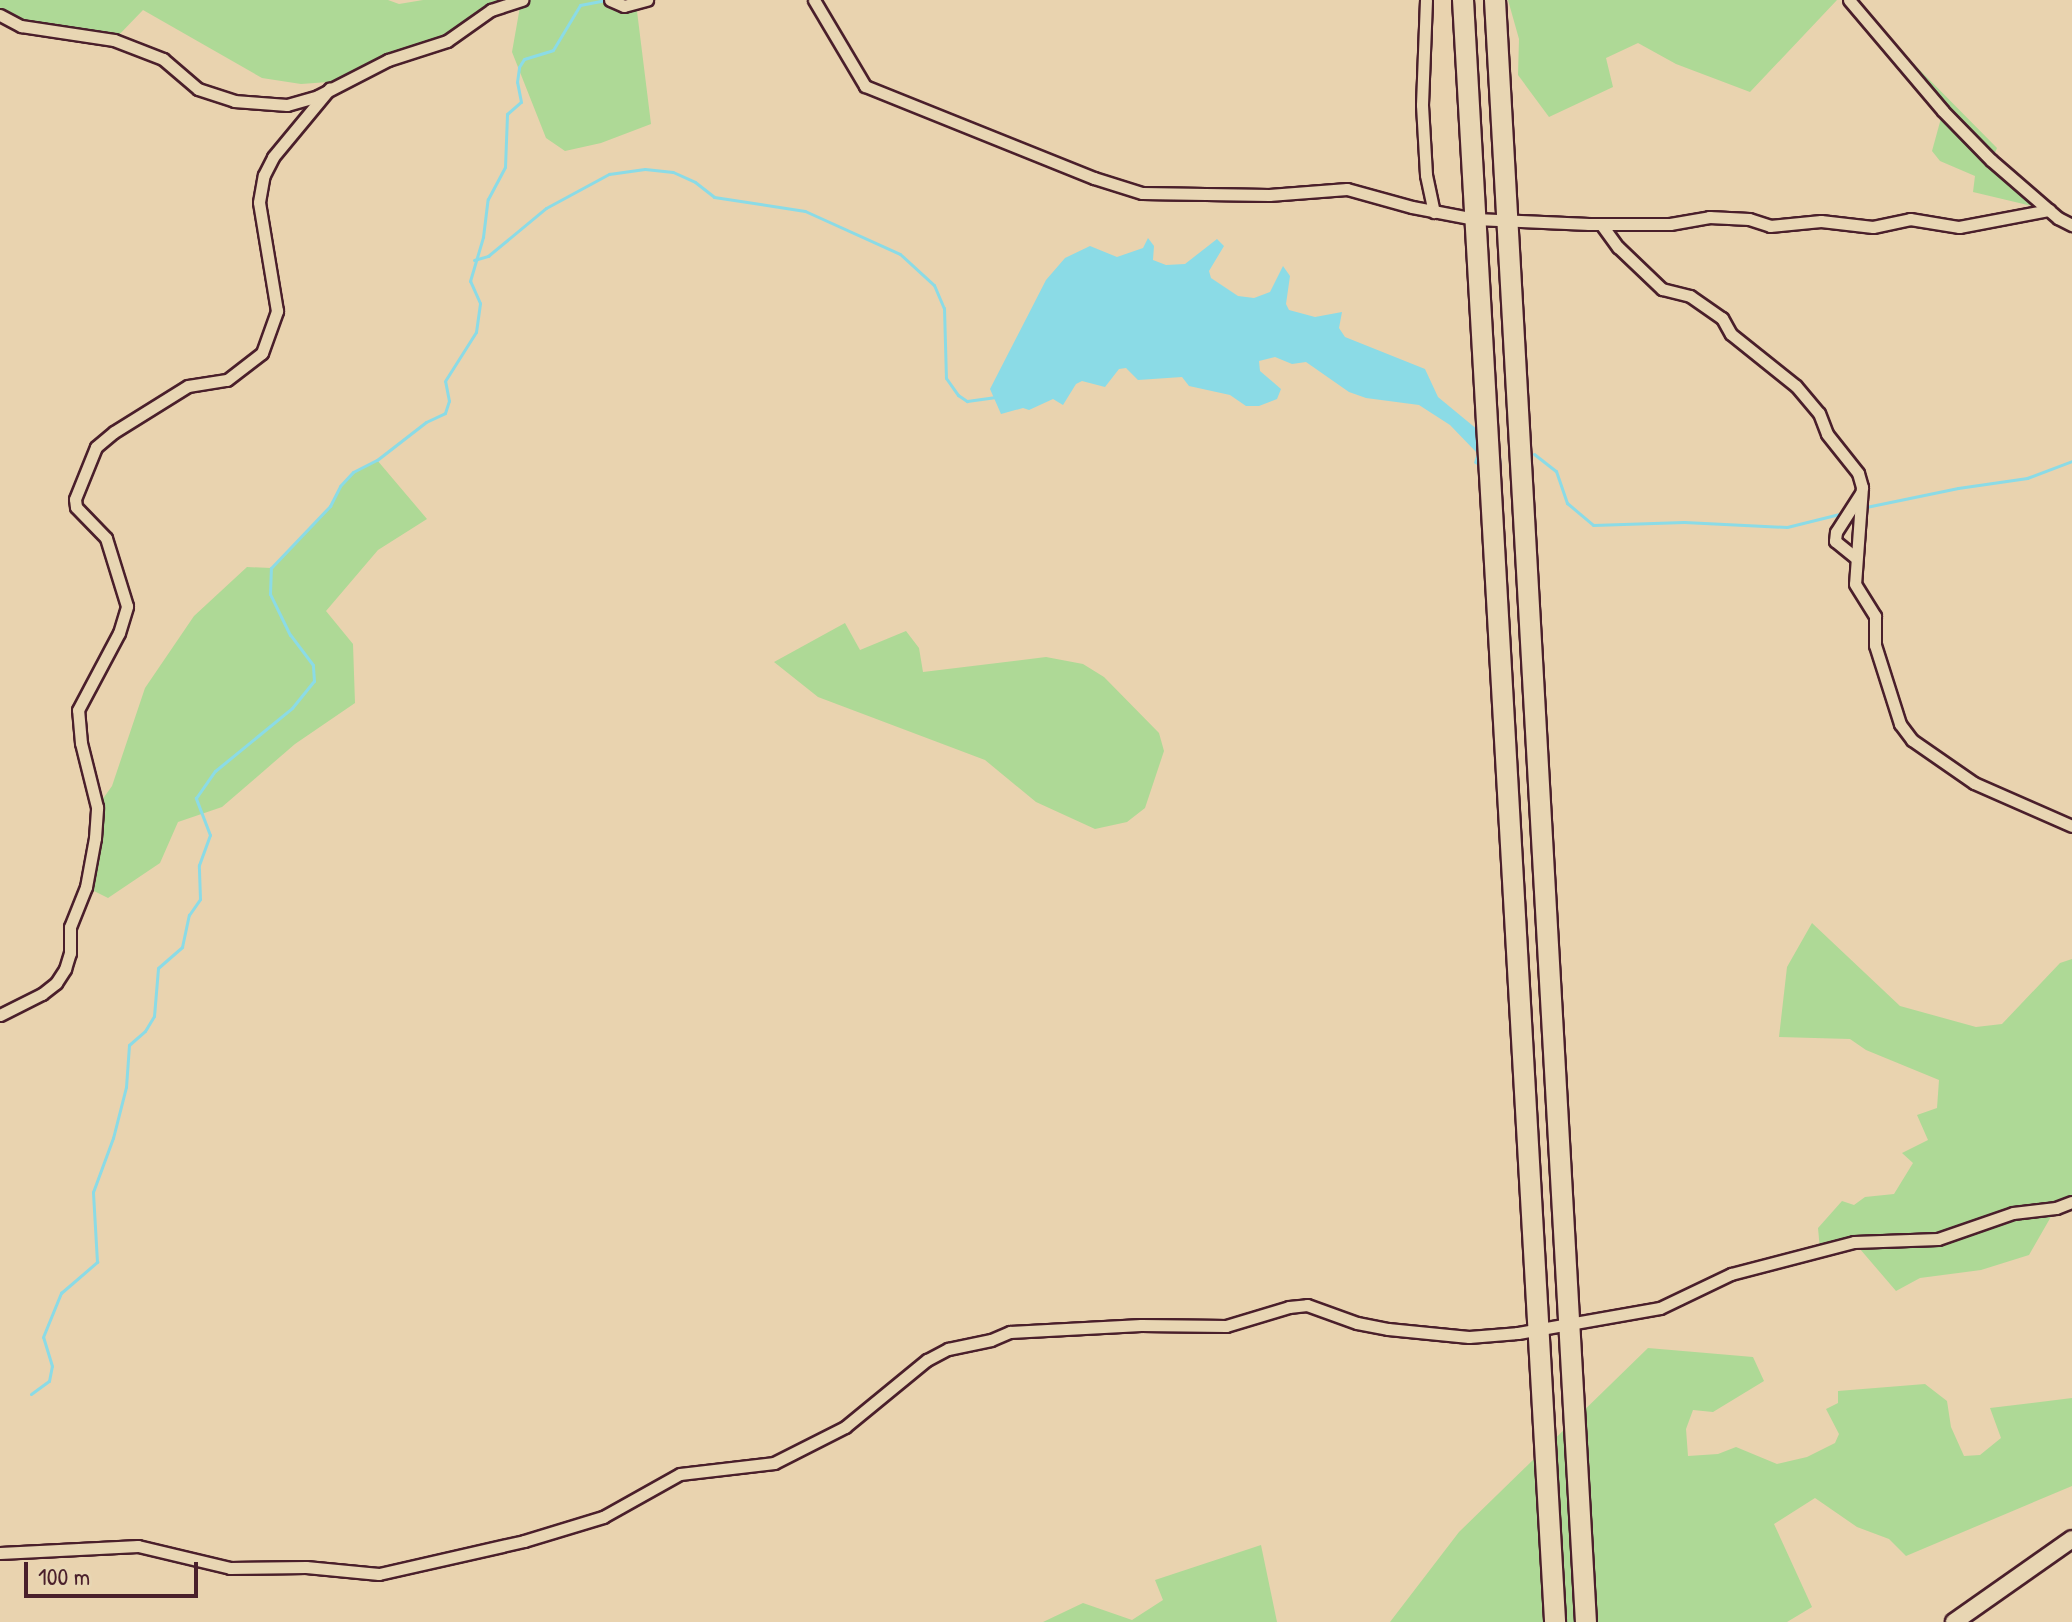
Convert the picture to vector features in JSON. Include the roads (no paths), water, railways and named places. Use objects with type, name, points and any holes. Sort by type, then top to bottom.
[{"type":"highway","points":[[1463,0],[1555,1622]]},
{"type":"highway","points":[[1495,0],[1549,919],[1586,1622]]},
{"type":"street","points":[[0,15],[21,26],[114,40],[163,59],[198,89],[234,101],[287,105],[388,60],[447,41],[491,10],[522,0]]},
{"type":"street","points":[[610,0],[624,6],[647,0]]},
{"type":"street","points":[[814,0],[865,86],[1094,178],[1142,193],[1168,196],[1269,195],[1347,189],[1434,212],[1475,219],[1601,224],[1670,224],[1709,217],[1749,219],[1770,226],[1821,221],[1873,227],[1910,219],[1959,227],[2049,210]]},
{"type":"street","points":[[1426,0],[1422,105],[1426,175],[1434,212]]},
{"type":"street","points":[[1849,0],[1921,88],[1991,160],[2049,210],[2072,225]]},
{"type":"street","points":[[0,1015],[42,994],[56,983],[65,969],[70,953],[70,927],[86,887],[95,838],[97,807],[81,743],[78,710],[119,633],[127,606],[106,538],[76,507],[75,499],[96,447],[114,432],[188,386],[227,380],[262,353],[277,311],[259,202],[264,175],[273,157],[330,88]]},
{"type":"street","points":[[1601,224],[1618,247],[1662,289],[1690,296],[1722,318],[1731,334],[1796,386],[1819,413],[1827,434],[1858,473],[1862,493],[1855,584],[1875,616],[1875,645],[1900,724],[1912,740],[1974,783],[2072,826]]},
{"type":"street","points":[[1856,558],[1835,541],[1836,532],[1862,493]]},
{"type":"street","points":[[0,1553],[138,1546],[230,1568],[306,1567],[379,1574],[524,1541],[603,1517],[680,1474],[774,1463],[845,1427],[927,1360],[948,1349],[991,1340],[1010,1332],[1141,1325],[1226,1326],[1289,1307],[1307,1305],[1357,1323],[1469,1337],[1660,1308],[1731,1274],[1843,1244],[1938,1239],[2013,1213],[2056,1208],[2072,1202]]},
{"type":"street","points":[[1954,1622],[2072,1539]]},
{"type":"water","points":[[1148,238],[1154,246],[1153,260],[1166,265],[1185,264],[1217,239],[1224,246],[1209,271],[1211,278],[1238,296],[1254,298],[1270,292],[1283,266],[1290,276],[1286,304],[1289,310],[1315,317],[1342,312],[1339,328],[1345,337],[1425,369],[1438,397],[1484,435],[1501,456],[1502,470],[1485,470],[1474,463],[1477,453],[1450,425],[1419,405],[1366,398],[1349,392],[1306,362],[1292,364],[1275,357],[1259,361],[1260,371],[1281,389],[1277,399],[1259,406],[1246,406],[1230,395],[1189,386],[1182,377],[1138,380],[1126,368],[1119,369],[1105,387],[1082,381],[1076,384],[1063,405],[1053,399],[1029,410],[1023,408],[1001,414],[990,389],[1046,280],[1065,258],[1090,246],[1117,257],[1143,248]]},
{"type":"waterway","points":[[31,1394],[49,1381],[52,1366],[43,1337],[61,1293],[97,1262],[93,1192],[113,1138],[126,1087],[129,1045],[145,1031],[154,1016],[158,968],[182,947],[189,915],[200,899],[199,865],[210,835],[196,798],[215,771],[292,708],[314,681],[313,665],[290,635],[270,594],[271,568],[330,506],[340,486],[353,472],[377,460],[426,422],[445,413],[449,401],[445,381],[476,332],[480,303],[470,281],[483,237],[488,199],[505,167],[507,114],[521,102],[517,82],[519,67],[524,59],[553,50],[580,5],[605,0]]},
{"type":"waterway","points":[[474,260],[488,256],[546,208],[609,174],[645,169],[673,172],[695,182],[714,197],[805,211],[900,254],[934,285],[944,308],[946,378],[958,395],[967,401],[996,397]]},
{"type":"waterway","points":[[1534,454],[1556,471],[1567,503],[1593,525],[1684,522],[1787,527],[1843,513]]},
{"type":"waterway","points":[[1866,507],[2027,478],[2072,461]]}]
